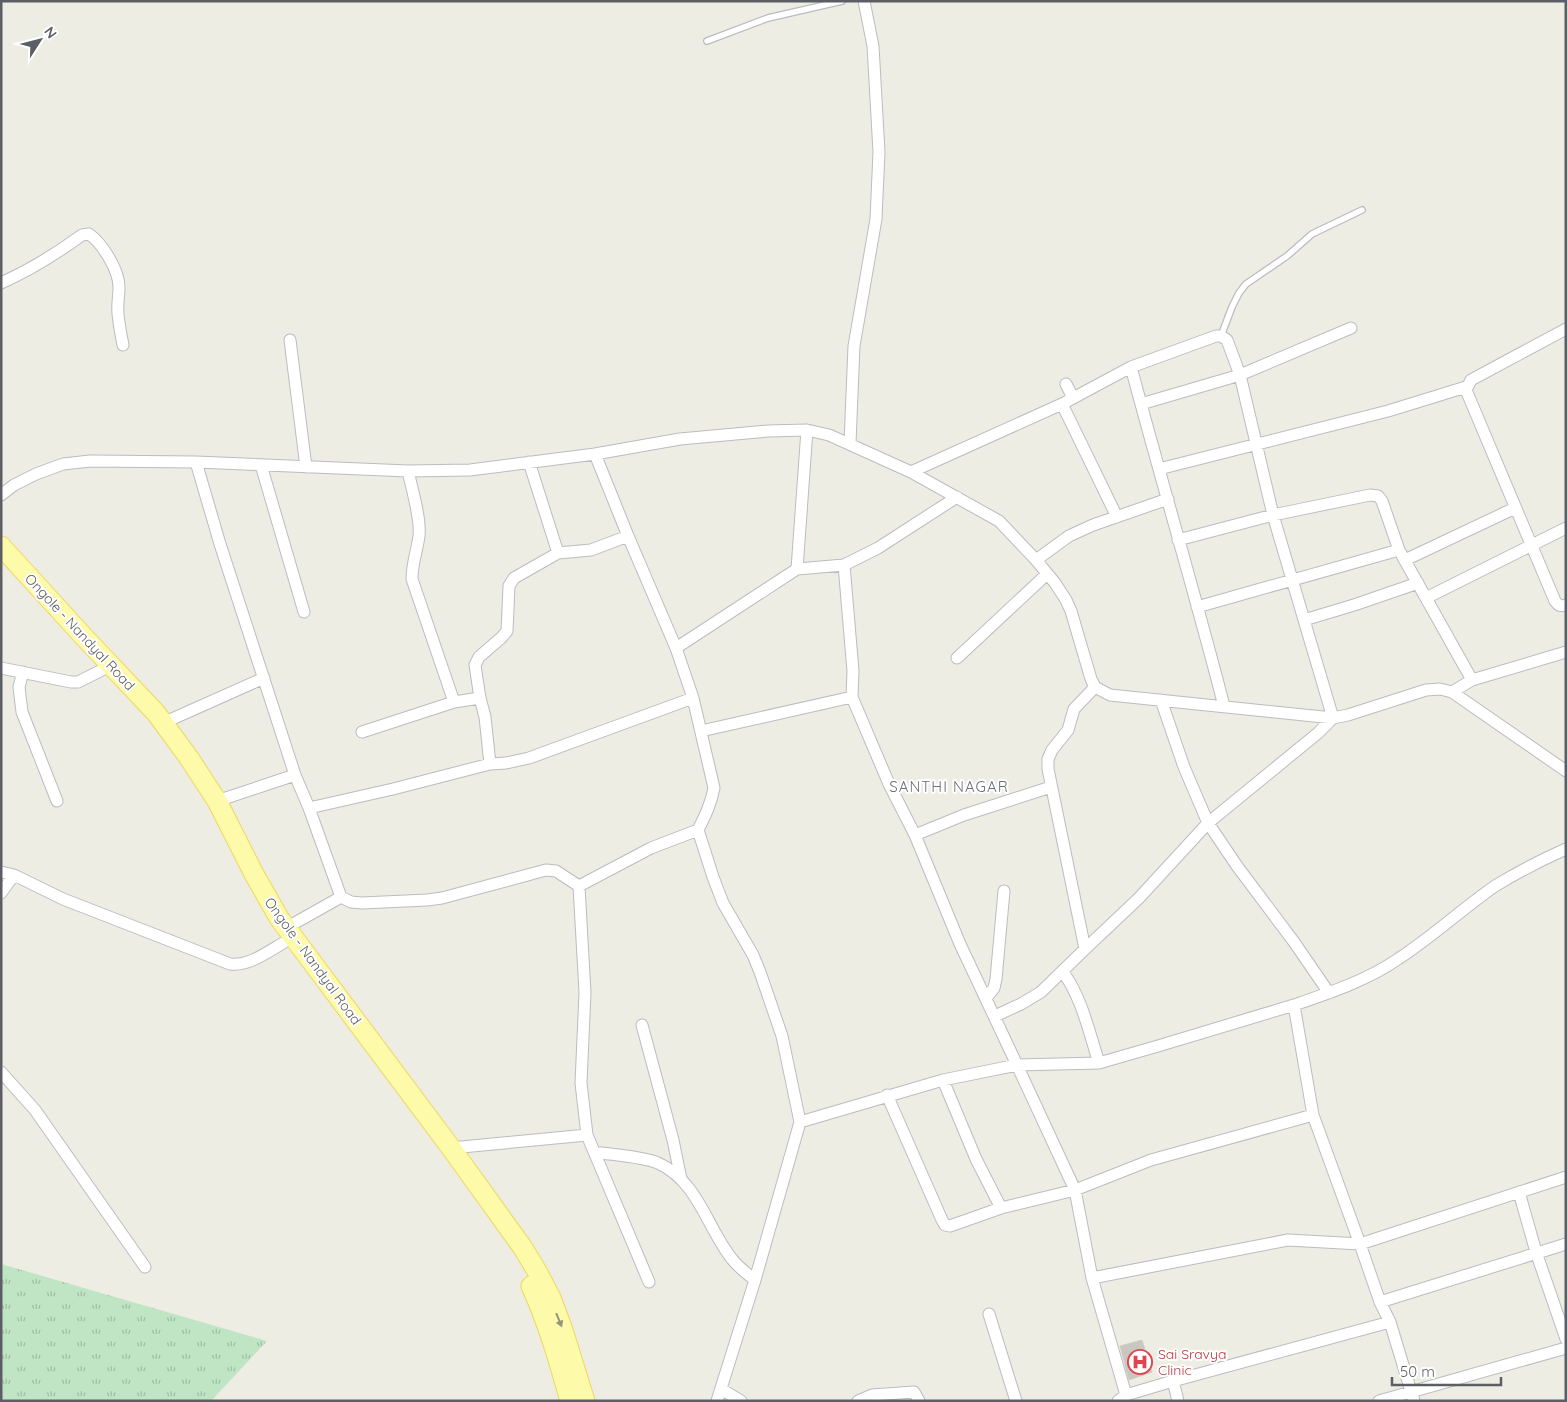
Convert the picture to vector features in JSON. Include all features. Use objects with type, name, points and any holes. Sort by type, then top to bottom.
[{"type":"main road","name":"Ongole - Nandyal Road","points":[[1,546],[143,699],[189,758],[217,801],[285,936],[451,1148],[523,1248],[538,1273],[563,1330],[585,1401]]},
{"type":"main road","name":"Ongole - Nandyal Road","points":[[1,562],[102,670],[177,756],[207,807],[246,884],[442,1153],[517,1260],[539,1304],[570,1401]]},
{"type":"street","points":[[850,443],[854,346],[876,219],[879,152],[873,46],[864,1]]},
{"type":"street","points":[[1,283],[45,261],[82,235],[89,234],[114,266],[118,278],[118,315],[123,345]]},
{"type":"street","points":[[1140,404],[1240,375],[1351,328]]},
{"type":"street","points":[[1566,329],[1471,380],[1466,387],[1466,394],[1554,601],[1557,605],[1566,605]]},
{"type":"street","points":[[911,472],[1062,404],[1131,367],[1216,336],[1221,336],[1229,345],[1240,375],[1274,515],[1333,718]]},
{"type":"street","points":[[290,340],[306,467]]},
{"type":"street","points":[[1131,367],[1196,607],[1210,648],[1224,706]]},
{"type":"street","points":[[1066,384],[1072,398]]},
{"type":"street","points":[[1159,469],[1388,411],[1466,387]]},
{"type":"street","points":[[1062,404],[1117,516]]},
{"type":"street","points":[[797,569],[807,430]]},
{"type":"street","points":[[1,496],[14,486],[36,474],[63,464],[90,461],[196,462],[408,471],[470,470],[595,454],[680,439],[768,431],[807,430],[828,434],[911,472],[999,522],[1036,560],[1066,600],[1091,679],[1095,687],[1110,695],[1333,718],[1426,690],[1440,689],[1452,692],[1566,771]]},
{"type":"street","points":[[579,886],[652,848],[698,830],[710,805],[714,788],[693,698],[676,648],[595,454]]},
{"type":"street","points":[[196,462],[220,544],[295,775],[341,897],[351,902],[362,903],[428,900],[442,898],[546,870],[556,871],[579,886]]},
{"type":"street","points":[[529,462],[558,553]]},
{"type":"street","points":[[261,465],[304,612]]},
{"type":"street","points":[[408,471],[419,535],[412,564],[412,578],[454,702]]},
{"type":"street","points":[[1178,540],[1274,515],[1370,495],[1378,496],[1382,501],[1402,555],[1472,680]]},
{"type":"street","points":[[676,648],[797,569],[844,565],[878,548],[957,497]]},
{"type":"street","points":[[1036,560],[1069,536],[1117,516],[1168,499]]},
{"type":"street","points":[[1196,607],[1292,579],[1402,555],[1515,508]]},
{"type":"street","points":[[1426,598],[1566,528]]},
{"type":"street","points":[[490,764],[485,717],[475,665],[479,657],[507,631],[509,586],[514,578],[558,553],[591,550],[628,536]]},
{"type":"street","points":[[844,565],[853,671],[852,697],[889,784],[915,836],[960,944],[1075,1190],[1092,1278],[1122,1398],[1173,1381],[1390,1322]]},
{"type":"street","points":[[957,658],[1047,574]]},
{"type":"street","points":[[1304,620],[1418,583]]},
{"type":"street","points":[[1452,692],[1472,680],[1566,652]]},
{"type":"street","points":[[1,668],[71,682],[78,682],[102,670]]},
{"type":"street","points":[[22,672],[19,687],[22,712],[57,802]]},
{"type":"street","points":[[163,723],[264,678]]},
{"type":"street","points":[[1085,949],[1051,787],[1048,758],[1068,730],[1074,709],[1095,687]]},
{"type":"street","points":[[701,731],[852,697]]},
{"type":"street","points":[[362,732],[454,702],[480,698]]},
{"type":"street","points":[[309,808],[490,764],[529,758],[693,698]]},
{"type":"street","points":[[1161,700],[1184,767],[1208,823],[1329,993]]},
{"type":"street","points":[[995,1016],[1033,998],[1139,898],[1208,823],[1318,733],[1333,718]]},
{"type":"street","points":[[217,801],[295,775]]},
{"type":"street","points":[[915,836],[964,815],[1051,787]]},
{"type":"street","points":[[698,830],[723,902],[753,955],[760,972],[782,1036],[800,1122],[755,1280],[717,1401]]},
{"type":"street","points":[[800,1122],[943,1080],[1017,1065],[1099,1063],[1329,993],[1398,960],[1494,887],[1524,869],[1566,849]]},
{"type":"street","points":[[1,872],[14,875],[63,899],[230,964],[240,965],[252,961],[341,897]]},
{"type":"street","points":[[1,893],[14,875]]},
{"type":"street","points":[[579,886],[585,993],[581,1083],[586,1135],[649,1282]]},
{"type":"street","points":[[986,998],[994,988],[996,980],[1004,891]]},
{"type":"street","points":[[1062,972],[1070,982],[1082,1010],[1099,1063]]},
{"type":"street","points":[[1294,1005],[1313,1115],[1380,1302],[1390,1322],[1412,1396]]},
{"type":"street","points":[[642,1026],[673,1140],[681,1179]]},
{"type":"street","points":[[1,1072],[35,1110],[145,1267]]},
{"type":"street","points":[[943,1080],[976,1159],[1001,1208]]},
{"type":"street","points":[[887,1096],[942,1220],[946,1225],[950,1226],[1001,1208],[1075,1190],[1151,1160],[1313,1115]]},
{"type":"street","points":[[451,1148],[586,1135]]},
{"type":"street","points":[[594,1152],[656,1163],[669,1169],[681,1179],[695,1196],[731,1258],[740,1269],[755,1280]]},
{"type":"street","points":[[1092,1278],[1288,1240],[1360,1244],[1566,1177]]},
{"type":"street","points":[[1518,1192],[1536,1252],[1566,1339]]},
{"type":"street","points":[[1380,1302],[1566,1244]]},
{"type":"street","points":[[989,1314],[1016,1401]]},
{"type":"street","points":[[1379,1401],[1412,1396],[1566,1348]]},
{"type":"street","points":[[1173,1381],[1178,1401]]},
{"type":"street","points":[[721,1389],[741,1401]]},
{"type":"street","points":[[858,1401],[872,1395],[914,1392],[919,1401]]},
{"type":"lane","points":[[707,41],[768,18],[842,1]]},
{"type":"lane","points":[[1221,336],[1232,307],[1246,284],[1287,256],[1312,234],[1362,210]]},
{"type":"green space","points":[[1,1264],[267,1341],[211,1401],[1,1401]]},
{"type":"building","points":[[1142,1340],[1152,1372],[1129,1380],[1120,1346]]},
{"type":"place","name":"Sai Sravya Clinic","points":[[1140,1362]]},
{"type":"district","name":"SANTHI NAGAR","points":[[949,786]]}]
